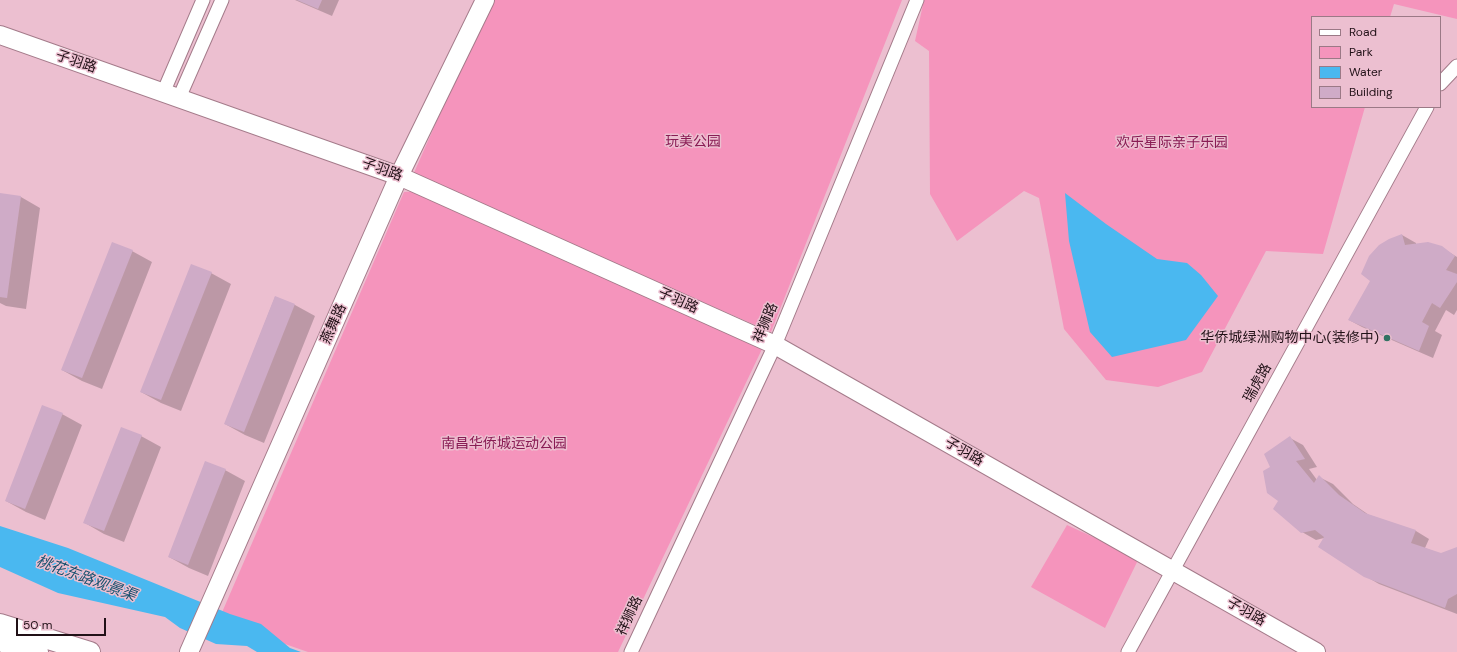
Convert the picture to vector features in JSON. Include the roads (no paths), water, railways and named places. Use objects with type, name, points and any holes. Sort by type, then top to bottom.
[{"type":"highway","points":[[0,640],[37,652]]},
{"type":"main road","points":[[0,624],[90,652]]},
{"type":"street","points":[[171,95],[203,0]]},
{"type":"street","points":[[171,95],[222,0]]},
{"type":"street","name":"燕舞路","points":[[189,652],[214,599],[399,176],[485,0]]},
{"type":"street","name":"祥狮路","points":[[631,652],[775,345],[917,0]]},
{"type":"street","name":"子羽路","points":[[0,35],[399,176],[775,345],[1316,652]]},
{"type":"street","points":[[1441,83],[1457,66]]},
{"type":"street","name":"瑞虎路","points":[[1128,652],[1174,571],[1426,108]]},
{"type":"water","points":[[1065,193],[1106,224],[1157,259],[1187,263],[1201,275],[1218,296],[1186,340],[1112,357],[1090,332],[1069,241]]},
{"type":"water","name":"桃花东路观景渠","points":[[0,526],[68,548],[230,614],[261,624],[290,648],[301,652],[257,652],[247,646],[216,644],[180,628],[165,617],[58,593],[0,567]]},
{"type":"place","name":"华侨城绿洲购物中心(装修中)","points":[[1387,338]]},
{"type":"park label","name":"玩美公园","points":[[693,142]]},
{"type":"park label","name":"欢乐星际亲子乐园","points":[[1172,143]]},
{"type":"park label","name":"南昌华侨城运动公园","points":[[504,444]]}]
